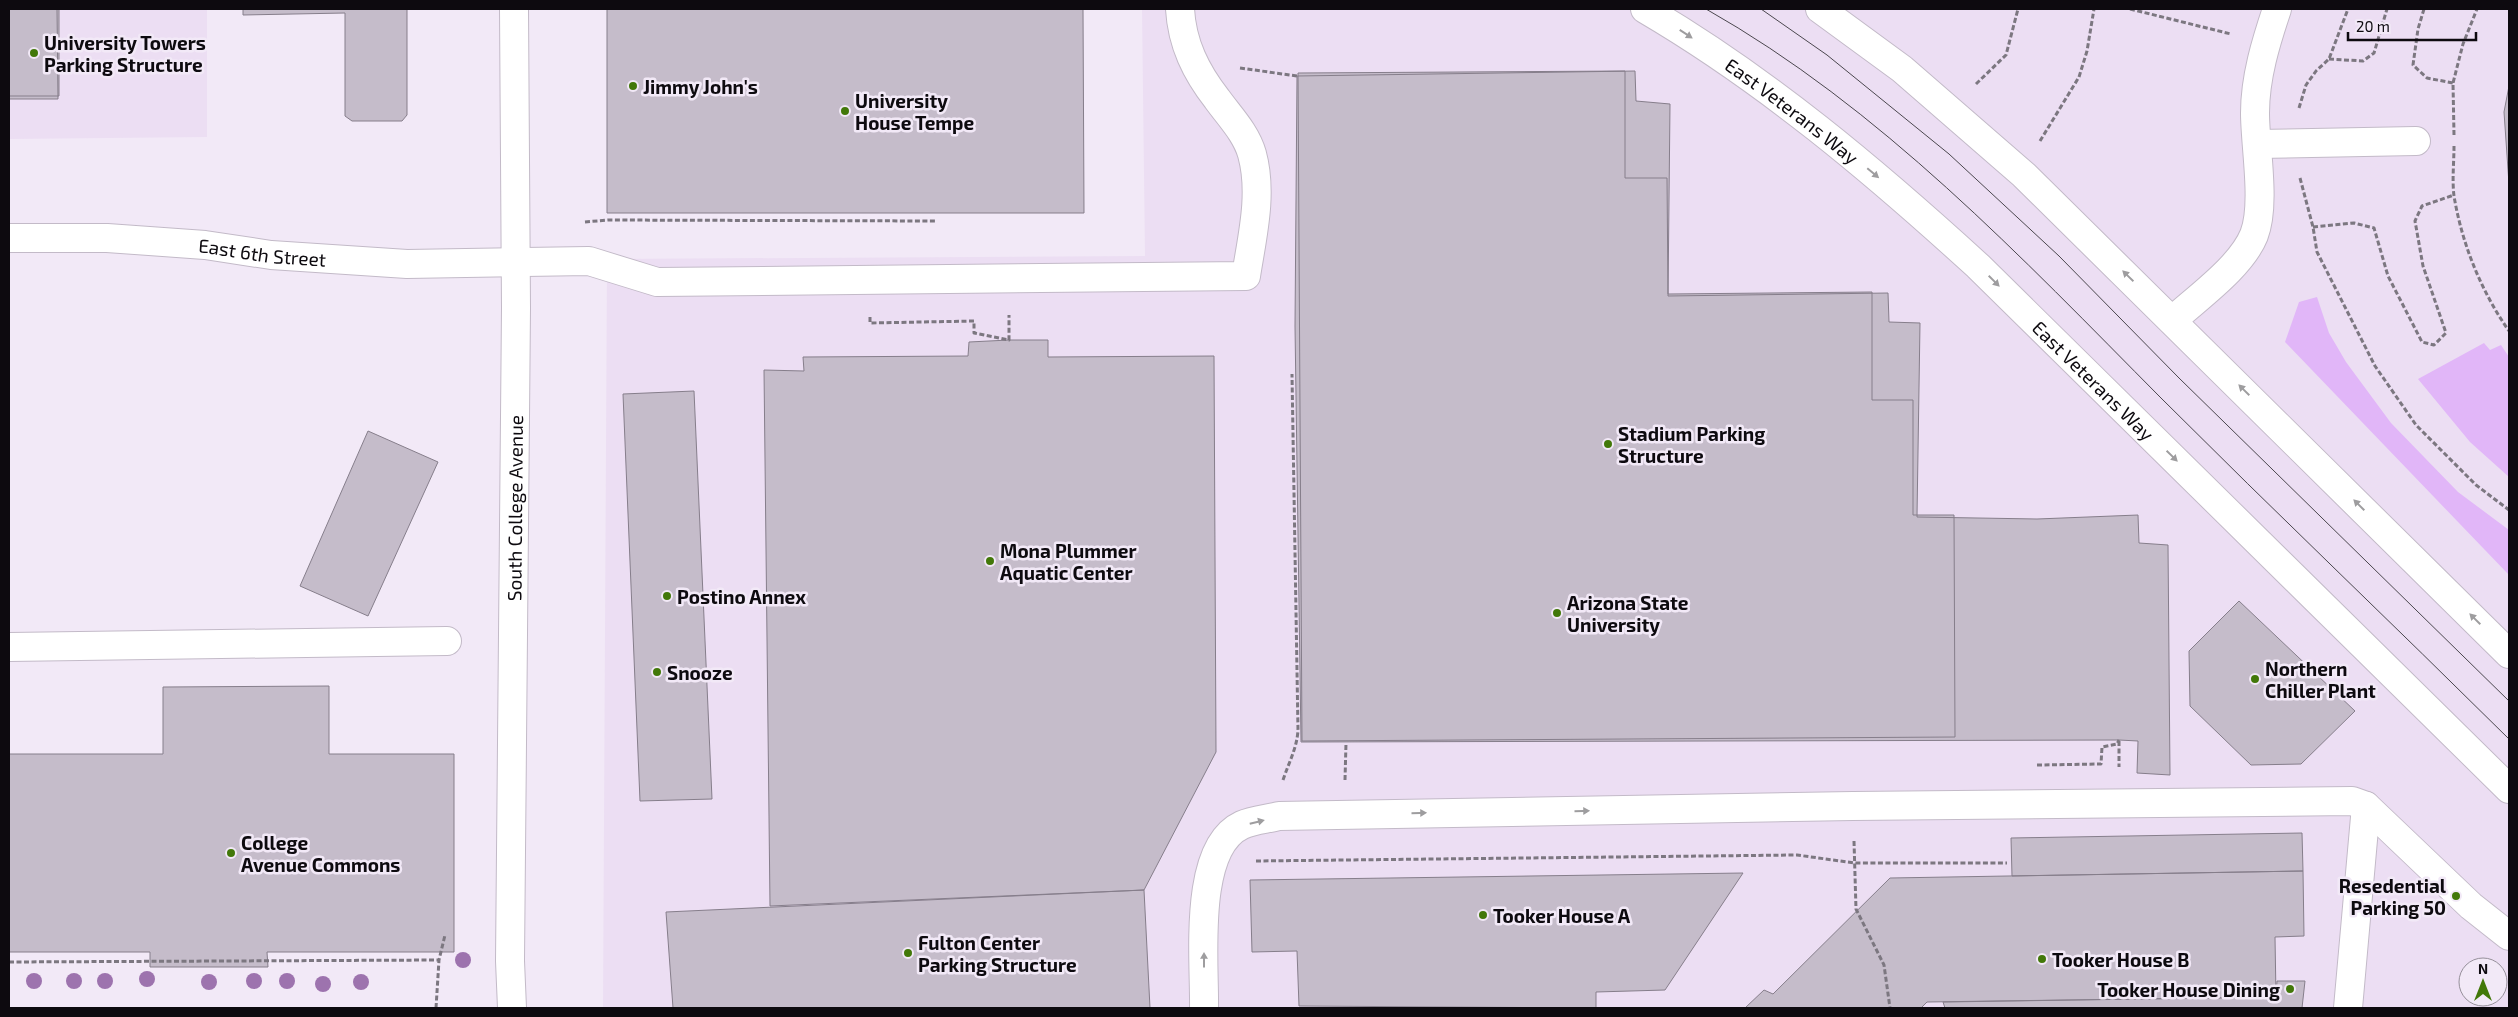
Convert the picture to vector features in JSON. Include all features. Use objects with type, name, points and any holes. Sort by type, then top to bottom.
[{"type":"street","name":"South College Avenue","points":[[512,1008],[510,961],[515,262],[514,9]]},
{"type":"street","name":"East 6th Street","points":[[9,238],[107,238],[205,244],[272,255],[333,261],[407,264],[589,261],[657,282],[1246,276],[1257,185],[1252,154],[1239,127],[1216,98],[1192,62],[1181,30],[1180,9]]},
{"type":"street","name":"East Veterans Way","points":[[1645,9],[1726,60],[1790,106],[1932,223],[1978,266],[2509,789]]},
{"type":"street","points":[[1820,9],[1902,69],[2024,175],[2173,320],[2509,654]]},
{"type":"street","points":[[2173,320],[2243,254],[2254,234],[2259,210],[2255,112],[2265,43],[2277,9]]},
{"type":"street","points":[[2257,144],[2416,141]]},
{"type":"street","points":[[9,647],[447,641]]},
{"type":"street","points":[[1204,1008],[1205,894],[1211,864],[1224,840],[1242,825],[1279,816],[2352,802],[2366,806],[2471,906],[2509,936]]},
{"type":"street","points":[[2348,1008],[2366,806]]},
{"type":"path","points":[[1971,88],[2006,55],[2018,9]]},
{"type":"path","points":[[2038,145],[2079,77],[2088,51],[2094,9]]},
{"type":"path","points":[[2130,9],[2265,43]]},
{"type":"path","points":[[2348,9],[2329,59],[2316,71],[2306,85],[2297,114],[2298,169],[2313,227],[2317,252],[2375,366],[2416,425],[2476,485],[2509,510]]},
{"type":"path","points":[[2329,59],[2363,60],[2374,54],[2387,9]]},
{"type":"path","points":[[2424,9],[2418,29],[2413,66],[2427,78],[2453,83]]},
{"type":"path","points":[[2477,9],[2464,44],[2453,83],[2454,195],[2469,256],[2495,312],[2509,331]]},
{"type":"path","points":[[1234,68],[1296,76]]},
{"type":"path","points":[[2313,227],[2354,223],[2374,228],[2388,276],[2422,342],[2434,345],[2446,333],[2423,266],[2415,220],[2422,206],[2454,195]]},
{"type":"path","points":[[582,222],[608,220],[935,220]]},
{"type":"path","points":[[871,312],[870,323],[974,321],[974,333],[1009,340],[1009,312]]},
{"type":"path","points":[[1279,816],[1279,792],[1290,757],[1297,746],[1298,730],[1292,374]]},
{"type":"path","points":[[2031,765],[2100,764],[2102,747],[2117,744],[2119,740]]},
{"type":"path","points":[[1344,790],[1346,743]]},
{"type":"path","points":[[1854,839],[1856,909],[1884,965],[1890,1008]]},
{"type":"path","points":[[1250,861],[1343,858],[1797,855],[1855,864],[2006,863]]},
{"type":"path","points":[[436,1008],[439,960],[445,935]]},
{"type":"path","points":[[9,962],[439,960]]},
{"type":"shaded area","points":[[9,9],[207,9],[207,137],[9,139]]},
{"type":"shaded area","name":"Arizona State University","points":[[1142,9],[2509,9],[2509,1008],[603,1008],[607,259],[1145,256]]},
{"type":"shaded area","points":[[2317,297],[2329,333],[2346,362],[2391,423],[2458,492],[2509,530],[2509,575],[2285,342],[2299,302]]},
{"type":"shaded area","points":[[2484,343],[2490,350],[2501,345],[2509,357],[2509,477],[2470,442],[2418,379]]},
{"type":"building","name":"University Towers Parking Structure","points":[[9,9],[59,9],[59,96],[9,96]]},
{"type":"building","name":"University Towers Parking Structure","points":[[9,9],[57,9],[58,99],[9,99]]},
{"type":"building","points":[[243,9],[407,9],[407,115],[402,121],[352,121],[345,116],[345,13],[243,15]]},
{"type":"building","name":"University House Tempe","points":[[607,9],[1083,9],[1084,213],[607,213]]},
{"type":"building","name":"Stadium Parking Structure","points":[[1625,71],[1625,178],[1667,178],[1668,294],[1872,292],[1872,400],[1913,400],[1913,515],[1954,515],[1955,737],[1302,741],[1298,73]]},
{"type":"building","name":"Stadium Parking Structure","points":[[1635,71],[1636,101],[1670,104],[1668,296],[1888,293],[1889,322],[1920,323],[1917,517],[2037,519],[2138,515],[2139,543],[2168,545],[2170,775],[2137,773],[2138,741],[2119,740],[1301,742],[1295,326],[1297,76]]},
{"type":"building","points":[[2509,86],[2509,184],[2504,112]]},
{"type":"building","name":"Mona Plummer Aquatic Center","points":[[1048,340],[1048,357],[1214,356],[1216,752],[1144,890],[770,906],[764,370],[804,371],[803,357],[968,356],[969,342]]},
{"type":"building","name":"Postino Annex","points":[[694,391],[712,799],[640,801],[623,394]]},
{"type":"building","points":[[368,431],[438,462],[368,616],[300,586]]},
{"type":"building","name":"Northern Chiller Plant","points":[[2239,601],[2355,711],[2301,764],[2251,765],[2190,706],[2189,651]]},
{"type":"building","name":"College Avenue Commons","points":[[329,686],[329,754],[454,754],[454,952],[267,952],[268,967],[150,967],[150,952],[9,952],[9,754],[163,754],[163,687]]},
{"type":"building","points":[[2302,833],[2303,871],[2012,876],[2011,838]]},
{"type":"building","name":"Tooker House B","points":[[2303,871],[2304,936],[2275,937],[2276,997],[1927,1002],[1921,1008],[1745,1008],[1764,990],[1773,994],[1890,878]]},
{"type":"building","name":"Tooker House A","points":[[1743,873],[1665,990],[1596,992],[1596,1008],[1299,1006],[1297,951],[1252,952],[1250,880]]},
{"type":"building","name":"Fulton Center Parking Structure","points":[[1144,890],[1150,1008],[673,1008],[666,912]]},
{"type":"building","name":"Tooker House Dining","points":[[2277,981],[2305,981],[2302,1008],[1945,1008],[1943,1002],[2276,997]]},
{"type":"tram line","points":[[1706,9],[1770,48],[1831,92],[1890,138],[1947,188],[2002,239],[2204,441],[2509,739]]},
{"type":"tram line","points":[[1761,9],[1827,55],[1949,154],[2059,256],[2179,378],[2509,701]]},
{"type":"place","name":"University Towers Parking Structure","points":[[34,53]]},
{"type":"place","name":"Jimmy John's","points":[[633,86]]},
{"type":"place","name":"University House Tempe","points":[[845,111]]},
{"type":"place","name":"Stadium Parking Structure","points":[[1608,444]]},
{"type":"place","name":"Mona Plummer Aquatic Center","points":[[990,561]]},
{"type":"place","name":"Postino Annex","points":[[667,596]]},
{"type":"place","name":"Arizona State University","points":[[1557,613]]},
{"type":"place","name":"Snooze","points":[[657,672]]},
{"type":"place","name":"Northern Chiller Plant","points":[[2255,679]]},
{"type":"place","name":"College Avenue Commons","points":[[231,853]]},
{"type":"place","name":"Resedential Parking 50","points":[[2456,896]]},
{"type":"place","name":"Tooker House A","points":[[1483,915]]},
{"type":"place","name":"Fulton Center Parking Structure","points":[[908,953]]},
{"type":"place","name":"Tooker House B","points":[[2042,959]]},
{"type":"place","name":"Tooker House Dining","points":[[2290,989]]}]
